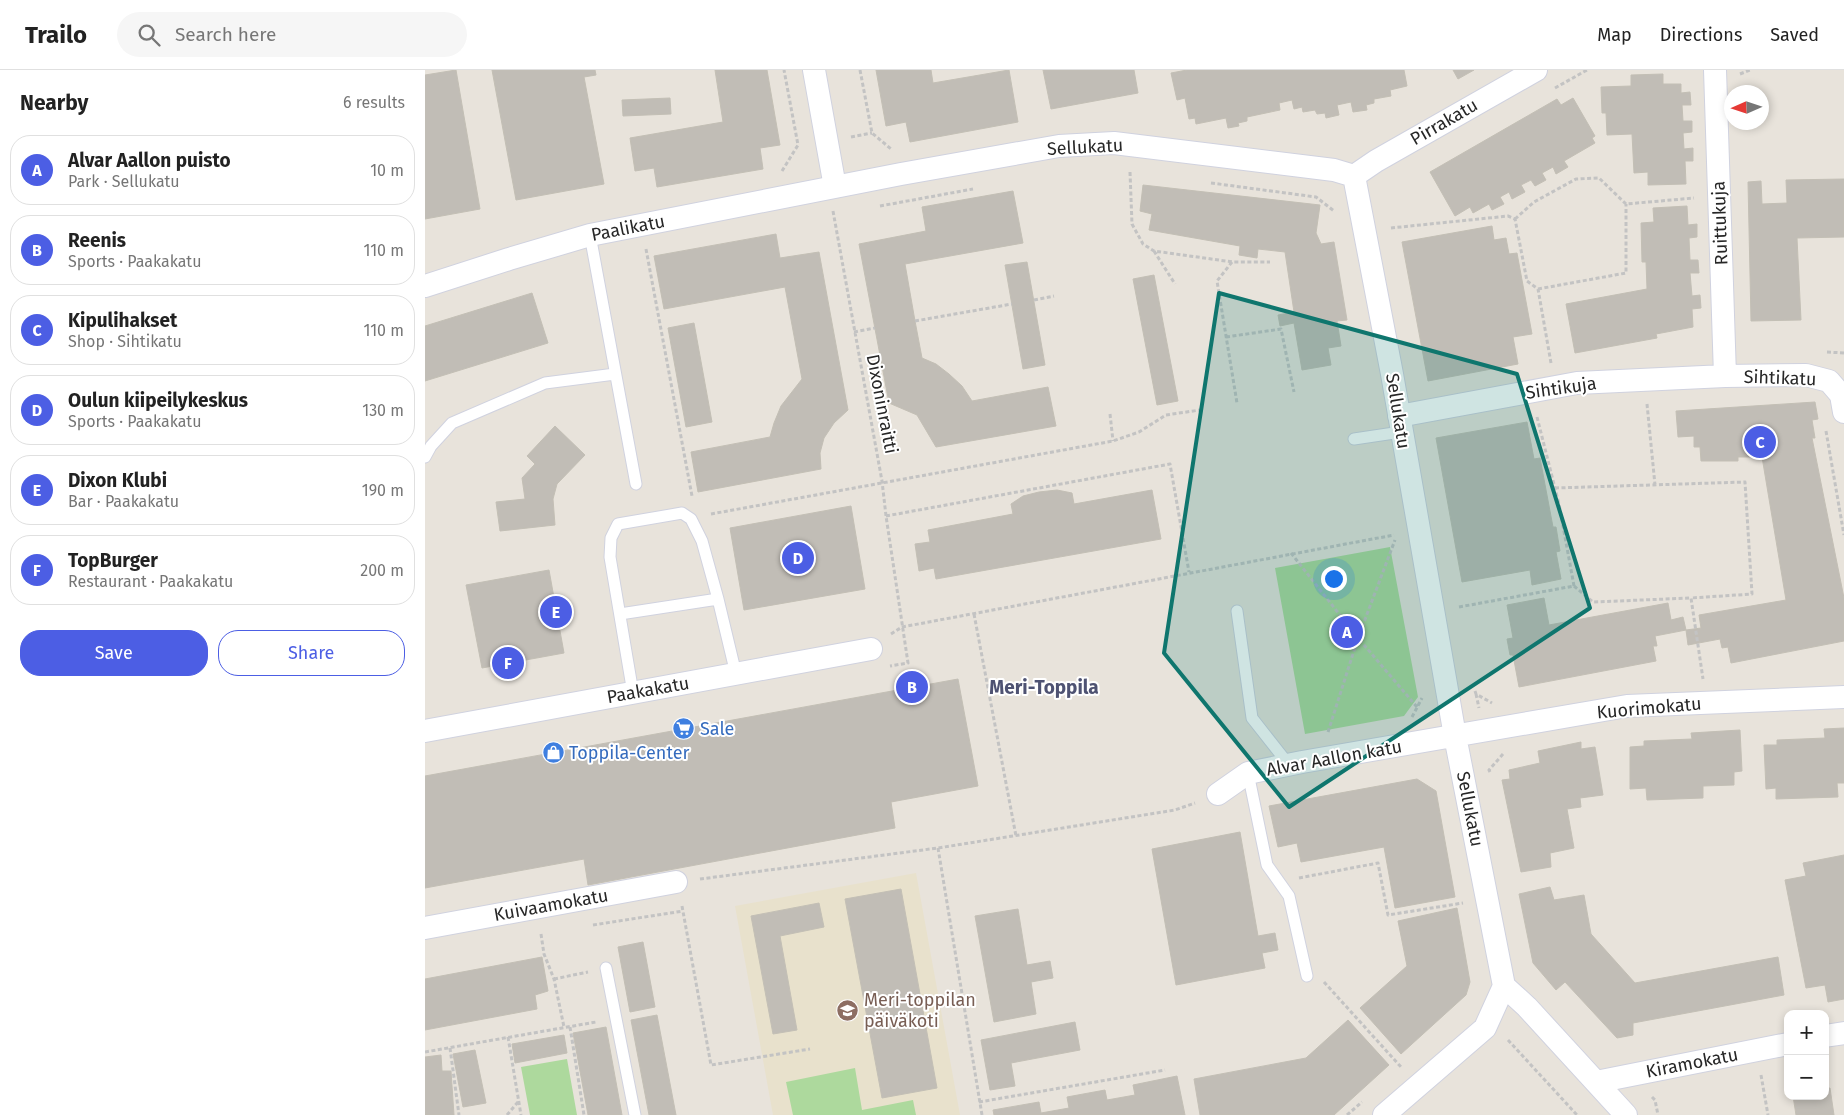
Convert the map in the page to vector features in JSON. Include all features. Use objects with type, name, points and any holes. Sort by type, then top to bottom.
[{"type":"street","points":[[814,70],[835,188]]},
{"type":"street","name":"Pirrakatu","points":[[1354,176],[1376,161],[1535,70]]},
{"type":"street","name":"Ruittukuja","points":[[1715,70],[1725,376]]},
{"type":"street","name":"Sellukatu","points":[[835,188],[1059,146],[1114,142],[1334,170],[1354,176],[1455,736],[1504,986]]},
{"type":"street","name":"Paalikatu","points":[[425,286],[590,235],[835,188]]},
{"type":"street","name":"Sihtikatu","points":[[1725,376],[1806,375],[1829,381],[1841,395],[1834,417]]},
{"type":"street","name":"Sihtikuja","points":[[1400,424],[1577,383],[1725,376]]},
{"type":"street","name":"Paakakatu","points":[[425,731],[871,649]]},
{"type":"street","name":"Kuorimokatu","points":[[1455,736],[1627,706],[1844,696]]},
{"type":"street","name":"Alvar Aallon katu","points":[[1218,794],[1248,773],[1455,736]]},
{"type":"street","name":"Kuivaamokatu","points":[[425,928],[676,882]]},
{"type":"street","points":[[1384,1115],[1485,1028],[1504,986],[1527,1006],[1626,1115]]},
{"type":"street","points":[[1829,1035],[1844,1033]]},
{"type":"street","name":"Kiramokatu","points":[[1596,1082],[1784,1045]]},
{"type":"lane","points":[[590,235],[636,484]]},
{"type":"lane","points":[[425,457],[431,446],[452,423],[545,383],[615,374]]},
{"type":"lane","points":[[1354,439],[1400,424]]},
{"type":"lane","points":[[633,693],[610,557],[611,538],[618,524],[682,513],[691,519],[702,541],[736,674]]},
{"type":"lane","points":[[620,614],[718,599]]},
{"type":"lane","points":[[1237,611],[1252,718],[1296,764]]},
{"type":"lane","points":[[1248,773],[1267,865],[1289,896],[1307,976]]},
{"type":"lane","points":[[606,968],[635,1115]]},
{"type":"path","points":[[783,170],[798,146],[784,70]]},
{"type":"path","points":[[860,70],[873,133]]},
{"type":"path","points":[[1122,171],[1130,172],[1132,224],[1143,244],[1154,251],[1233,262],[1269,262]]},
{"type":"path","points":[[1515,219],[1534,202],[1576,178],[1599,178],[1625,204],[1626,273],[1538,289]]},
{"type":"path","points":[[1209,182],[1316,197],[1333,209],[1337,217]]},
{"type":"path","name":"Dixoninraitti","points":[[835,188],[833,214],[883,482],[886,516],[908,663]]},
{"type":"path","points":[[905,202],[980,188]]},
{"type":"path","points":[[1625,204],[1701,198]]},
{"type":"path","points":[[1391,228],[1508,216],[1515,219]]},
{"type":"path","points":[[1515,219],[1527,281],[1538,289],[1552,369]]},
{"type":"path","points":[[646,248],[692,497]]},
{"type":"path","points":[[1154,251],[1175,284]]},
{"type":"path","points":[[1233,262],[1217,281],[1237,403]]},
{"type":"path","points":[[1033,300],[1054,296]]},
{"type":"path","points":[[915,321],[1012,304]]},
{"type":"path","points":[[854,332],[875,328]]},
{"type":"path","points":[[1226,337],[1281,329],[1294,392]]},
{"type":"path","points":[[1645,380],[1655,485]]},
{"type":"path","points":[[1639,405],[1657,404]]},
{"type":"path","points":[[705,515],[883,482],[940,474],[1113,441],[1139,432],[1166,416],[1199,410]]},
{"type":"path","points":[[1109,414],[1113,441]]},
{"type":"path","points":[[1528,419],[1537,417],[1555,488],[1574,586],[1593,602],[1752,594],[1745,482],[1555,488]]},
{"type":"path","points":[[1834,417],[1844,535]]},
{"type":"path","points":[[886,516],[1170,464],[1189,572]]},
{"type":"path","points":[[902,627],[1397,534]]},
{"type":"path","points":[[1397,534],[1398,544]]},
{"type":"path","points":[[1296,764],[1326,740],[1358,638],[1397,534]]},
{"type":"path","points":[[1291,553],[1358,638],[1417,707]]},
{"type":"path","points":[[1461,616],[1459,607],[1574,586]]},
{"type":"path","points":[[1691,598],[1703,682]]},
{"type":"path","points":[[974,614],[1016,836]]},
{"type":"path","points":[[1474,688],[1476,694],[1493,703]]},
{"type":"path","points":[[1491,777],[1489,770],[1504,753]]},
{"type":"path","points":[[810,1049],[711,1065],[676,882],[1016,836],[1175,810],[1218,794]]},
{"type":"path","points":[[938,848],[982,1115]]},
{"type":"path","points":[[1279,882],[1378,863],[1389,915],[1463,902],[1465,912]]},
{"type":"path","points":[[589,926],[683,911]]},
{"type":"path","points":[[551,932],[541,934],[544,954],[554,979],[565,1027]]},
{"type":"path","points":[[554,979],[606,968]]},
{"type":"path","points":[[1307,976],[1317,976],[1401,1067]]},
{"type":"path","points":[[425,1052],[617,1019]]},
{"type":"path","points":[[569,1027],[584,1115]]},
{"type":"path","points":[[1485,1028],[1507,1038],[1577,1115]]},
{"type":"path","points":[[508,1037],[521,1115]]},
{"type":"path","points":[[450,1048],[459,1115]]},
{"type":"path","points":[[1395,1073],[1408,1061]]},
{"type":"path","points":[[979,1102],[1165,1070]]},
{"type":"path","points":[[1760,1072],[1768,1115]]},
{"type":"path","points":[[1634,1075],[1655,1100],[1658,1115]]},
{"type":"path","points":[[1347,1115],[1368,1097]]},
{"type":"path","points":[[507,1115],[519,1102]]},
{"type":"highlighted area","points":[[1219,293],[1517,374],[1590,608],[1289,807],[1164,653]]},
{"type":"shaded area","name":"Meri-toppilan päiväkoti","points":[[916,873],[960,1115],[773,1115],[735,906]]},
{"type":"green space","points":[[1390,547],[1418,697],[1404,716],[1305,734],[1275,568]]},
{"type":"green space","points":[[567,1059],[577,1115],[530,1115],[521,1067]]},
{"type":"green space","points":[[855,1068],[862,1110],[913,1100],[916,1115],[793,1115],[786,1082]]},
{"type":"building","points":[[456,70],[480,209],[425,219],[425,75]]},
{"type":"building","points":[[492,70],[595,70],[596,75],[584,77],[604,184],[516,200]]},
{"type":"building","points":[[715,70],[767,70],[780,145],[760,148],[763,169],[657,187],[654,168],[635,171],[630,138],[723,122]]},
{"type":"building","points":[[876,70],[931,70],[933,83],[1009,70],[1018,122],[910,142],[906,122],[886,126]]},
{"type":"building","points":[[1043,70],[1134,70],[1138,93],[1051,109]]},
{"type":"building","points":[[1187,70],[1404,70],[1407,86],[1390,90],[1391,96],[1374,99],[1374,103],[1366,105],[1367,110],[1353,112],[1351,102],[1337,105],[1339,115],[1326,118],[1325,113],[1317,114],[1315,110],[1303,112],[1302,107],[1294,109],[1292,100],[1279,103],[1280,110],[1247,117],[1247,121],[1238,123],[1239,126],[1228,128],[1226,118],[1196,124],[1195,118],[1189,119],[1185,98],[1177,100],[1171,73]]},
{"type":"building","points":[[1453,70],[1474,70],[1458,79]]},
{"type":"building","points":[[1663,74],[1663,84],[1681,84],[1681,93],[1690,92],[1691,105],[1682,105],[1683,121],[1692,121],[1692,132],[1683,133],[1684,149],[1693,148],[1693,161],[1685,161],[1686,184],[1648,185],[1648,172],[1634,173],[1632,134],[1607,135],[1606,113],[1602,113],[1601,87],[1631,86],[1631,75]]},
{"type":"building","points":[[670,98],[671,114],[623,116],[622,100]]},
{"type":"building","points":[[1573,98],[1595,136],[1592,138],[1595,143],[1564,161],[1568,167],[1556,174],[1553,167],[1542,173],[1546,180],[1535,186],[1531,180],[1521,185],[1525,192],[1512,199],[1509,192],[1500,197],[1504,204],[1492,210],[1489,204],[1473,213],[1470,207],[1455,216],[1430,172],[1557,99],[1561,105]]},
{"type":"building","points":[[1844,179],[1844,237],[1797,238],[1801,320],[1751,321],[1748,182],[1761,181],[1762,204],[1787,203],[1786,180]]},
{"type":"building","points":[[1143,185],[1320,205],[1316,233],[1321,244],[1334,242],[1347,320],[1337,321],[1341,346],[1328,348],[1331,365],[1302,370],[1294,323],[1280,326],[1278,315],[1294,312],[1285,252],[1258,249],[1257,258],[1239,255],[1240,246],[1149,230],[1152,214],[1140,211]]},
{"type":"building","points":[[1013,191],[1023,243],[905,264],[915,321],[922,358],[936,364],[949,374],[962,386],[972,401],[1048,387],[1056,426],[936,447],[917,415],[889,403],[859,244],[926,231],[922,207]]},
{"type":"building","points":[[1687,206],[1688,225],[1697,224],[1697,237],[1689,238],[1690,260],[1698,260],[1699,273],[1690,273],[1692,296],[1700,295],[1701,308],[1692,309],[1693,327],[1656,334],[1657,338],[1575,353],[1566,304],[1647,289],[1646,262],[1642,262],[1641,223],[1654,222],[1653,208]]},
{"type":"building","points":[[1492,226],[1494,240],[1506,238],[1509,254],[1517,253],[1532,334],[1513,337],[1518,364],[1428,381],[1402,242]]},
{"type":"building","points":[[776,234],[780,258],[819,252],[848,410],[834,423],[824,438],[820,453],[821,469],[698,492],[691,452],[770,437],[781,406],[802,379],[785,287],[664,309],[654,256]]},
{"type":"building","points":[[1027,262],[1045,365],[1023,369],[1005,265]]},
{"type":"building","points":[[1154,275],[1178,401],[1157,405],[1133,279]]},
{"type":"building","points":[[532,293],[548,343],[425,381],[425,326]]},
{"type":"building","points":[[694,323],[712,422],[686,427],[668,328]]},
{"type":"building","points":[[1815,402],[1818,419],[1812,420],[1815,438],[1812,438],[1844,598],[1844,641],[1731,663],[1728,647],[1722,648],[1720,639],[1688,645],[1686,630],[1701,628],[1699,615],[1786,600],[1761,451],[1753,451],[1753,457],[1738,457],[1738,461],[1701,461],[1700,447],[1694,447],[1694,436],[1678,437],[1676,411]]},
{"type":"building","points":[[1527,422],[1534,459],[1540,458],[1553,527],[1556,527],[1560,551],[1556,552],[1561,579],[1532,585],[1530,570],[1462,582],[1436,438]]},
{"type":"building","points":[[555,426],[585,455],[557,484],[553,499],[555,525],[500,531],[496,502],[525,499],[522,478],[535,464],[527,456]]},
{"type":"building","points":[[1057,490],[1072,493],[1074,504],[1152,490],[1161,539],[936,579],[934,568],[919,571],[915,544],[930,542],[928,530],[1013,514],[1011,504],[1023,496]]},
{"type":"building","points":[[851,506],[865,589],[744,610],[730,528]]},
{"type":"building","points":[[549,570],[564,653],[482,668],[466,585]]},
{"type":"building","points":[[1544,598],[1549,625],[1668,603],[1671,620],[1683,617],[1686,630],[1655,636],[1657,646],[1653,646],[1656,661],[1519,687],[1513,655],[1510,655],[1507,639],[1513,638],[1507,605]]},
{"type":"building","points":[[958,679],[978,786],[891,802],[895,828],[588,885],[584,859],[425,888],[425,776]]},
{"type":"building","points":[[1844,728],[1844,783],[1837,783],[1838,797],[1776,799],[1776,788],[1766,789],[1764,745],[1777,745],[1777,740],[1825,738],[1824,729]]},
{"type":"building","points":[[1740,730],[1742,771],[1734,772],[1734,785],[1703,786],[1703,798],[1647,800],[1646,788],[1630,789],[1630,747],[1644,746],[1644,741],[1692,739],[1691,733]]},
{"type":"building","points":[[1581,742],[1581,749],[1595,747],[1603,795],[1580,798],[1581,807],[1567,809],[1574,848],[1550,853],[1551,867],[1521,872],[1502,780],[1510,779],[1509,770],[1540,763],[1538,751]]},
{"type":"building","points":[[1417,779],[1436,791],[1455,897],[1395,908],[1384,847],[1301,862],[1297,843],[1278,847],[1269,806]]},
{"type":"building","points":[[1240,832],[1258,936],[1275,933],[1278,950],[1262,953],[1265,968],[1176,985],[1152,849]]},
{"type":"building","points":[[1844,855],[1844,999],[1828,1002],[1825,985],[1806,988],[1785,880],[1806,876],[1803,863]]},
{"type":"building","points":[[1550,887],[1554,900],[1584,895],[1591,934],[1635,983],[1778,957],[1784,995],[1633,1023],[1633,1035],[1617,1038],[1565,982],[1556,990],[1533,963],[1519,894]]},
{"type":"building","points":[[901,889],[937,1088],[882,1098],[845,899]]},
{"type":"building","points":[[819,903],[824,927],[780,936],[797,1030],[773,1034],[751,916]]},
{"type":"building","points":[[1457,908],[1470,982],[1466,995],[1401,1054],[1360,1008],[1407,966],[1398,921]]},
{"type":"building","points":[[1018,909],[1027,965],[1050,961],[1053,978],[1031,982],[1036,1014],[994,1022],[975,916]]},
{"type":"building","points":[[643,942],[655,1007],[630,1012],[618,947]]},
{"type":"building","points":[[542,957],[548,991],[535,995],[537,1009],[425,1030],[425,979]]},
{"type":"building","points":[[657,1015],[676,1115],[649,1115],[631,1020]]},
{"type":"building","points":[[1348,1020],[1389,1065],[1334,1115],[1200,1115],[1194,1079],[1306,1058]]},
{"type":"building","points":[[1075,1022],[1080,1050],[1011,1063],[1015,1086],[990,1090],[981,1040]]},
{"type":"building","points":[[606,1027],[622,1115],[588,1115],[573,1033]]},
{"type":"building","points":[[564,1035],[567,1053],[515,1063],[512,1044]]},
{"type":"building","points":[[475,1050],[486,1103],[463,1107],[453,1054]]},
{"type":"building","points":[[441,1055],[442,1071],[451,1071],[454,1115],[425,1115],[425,1057]]},
{"type":"building","points":[[1177,1076],[1185,1115],[994,1115],[993,1110],[1039,1102],[1041,1113],[1069,1108],[1067,1097],[1105,1090],[1107,1100],[1135,1095],[1133,1085]]},
{"type":"building","points":[[1829,1088],[1834,1115],[1796,1115],[1794,1100],[1829,1100]]},
{"type":"place","name":"Kipulihakset","points":[[1760,442]]},
{"type":"place","name":"Oulun kiipeilykeskus","points":[[798,558]]},
{"type":"place","name":"Dixon Klubi","points":[[556,612]]},
{"type":"place","name":"Alvar Aallon puisto","points":[[1347,632]]},
{"type":"place","name":"TopBurger","points":[[508,663]]},
{"type":"place","name":"Reenis","points":[[912,687]]},
{"type":"place","name":"Sale","points":[[684,729]]},
{"type":"place","name":"Toppila-Center","points":[[553,753]]},
{"type":"place","name":"Meri-toppilan päiväkoti","points":[[848,1010]]},
{"type":"district","name":"Meri-Toppila","points":[[1044,687]]}]
